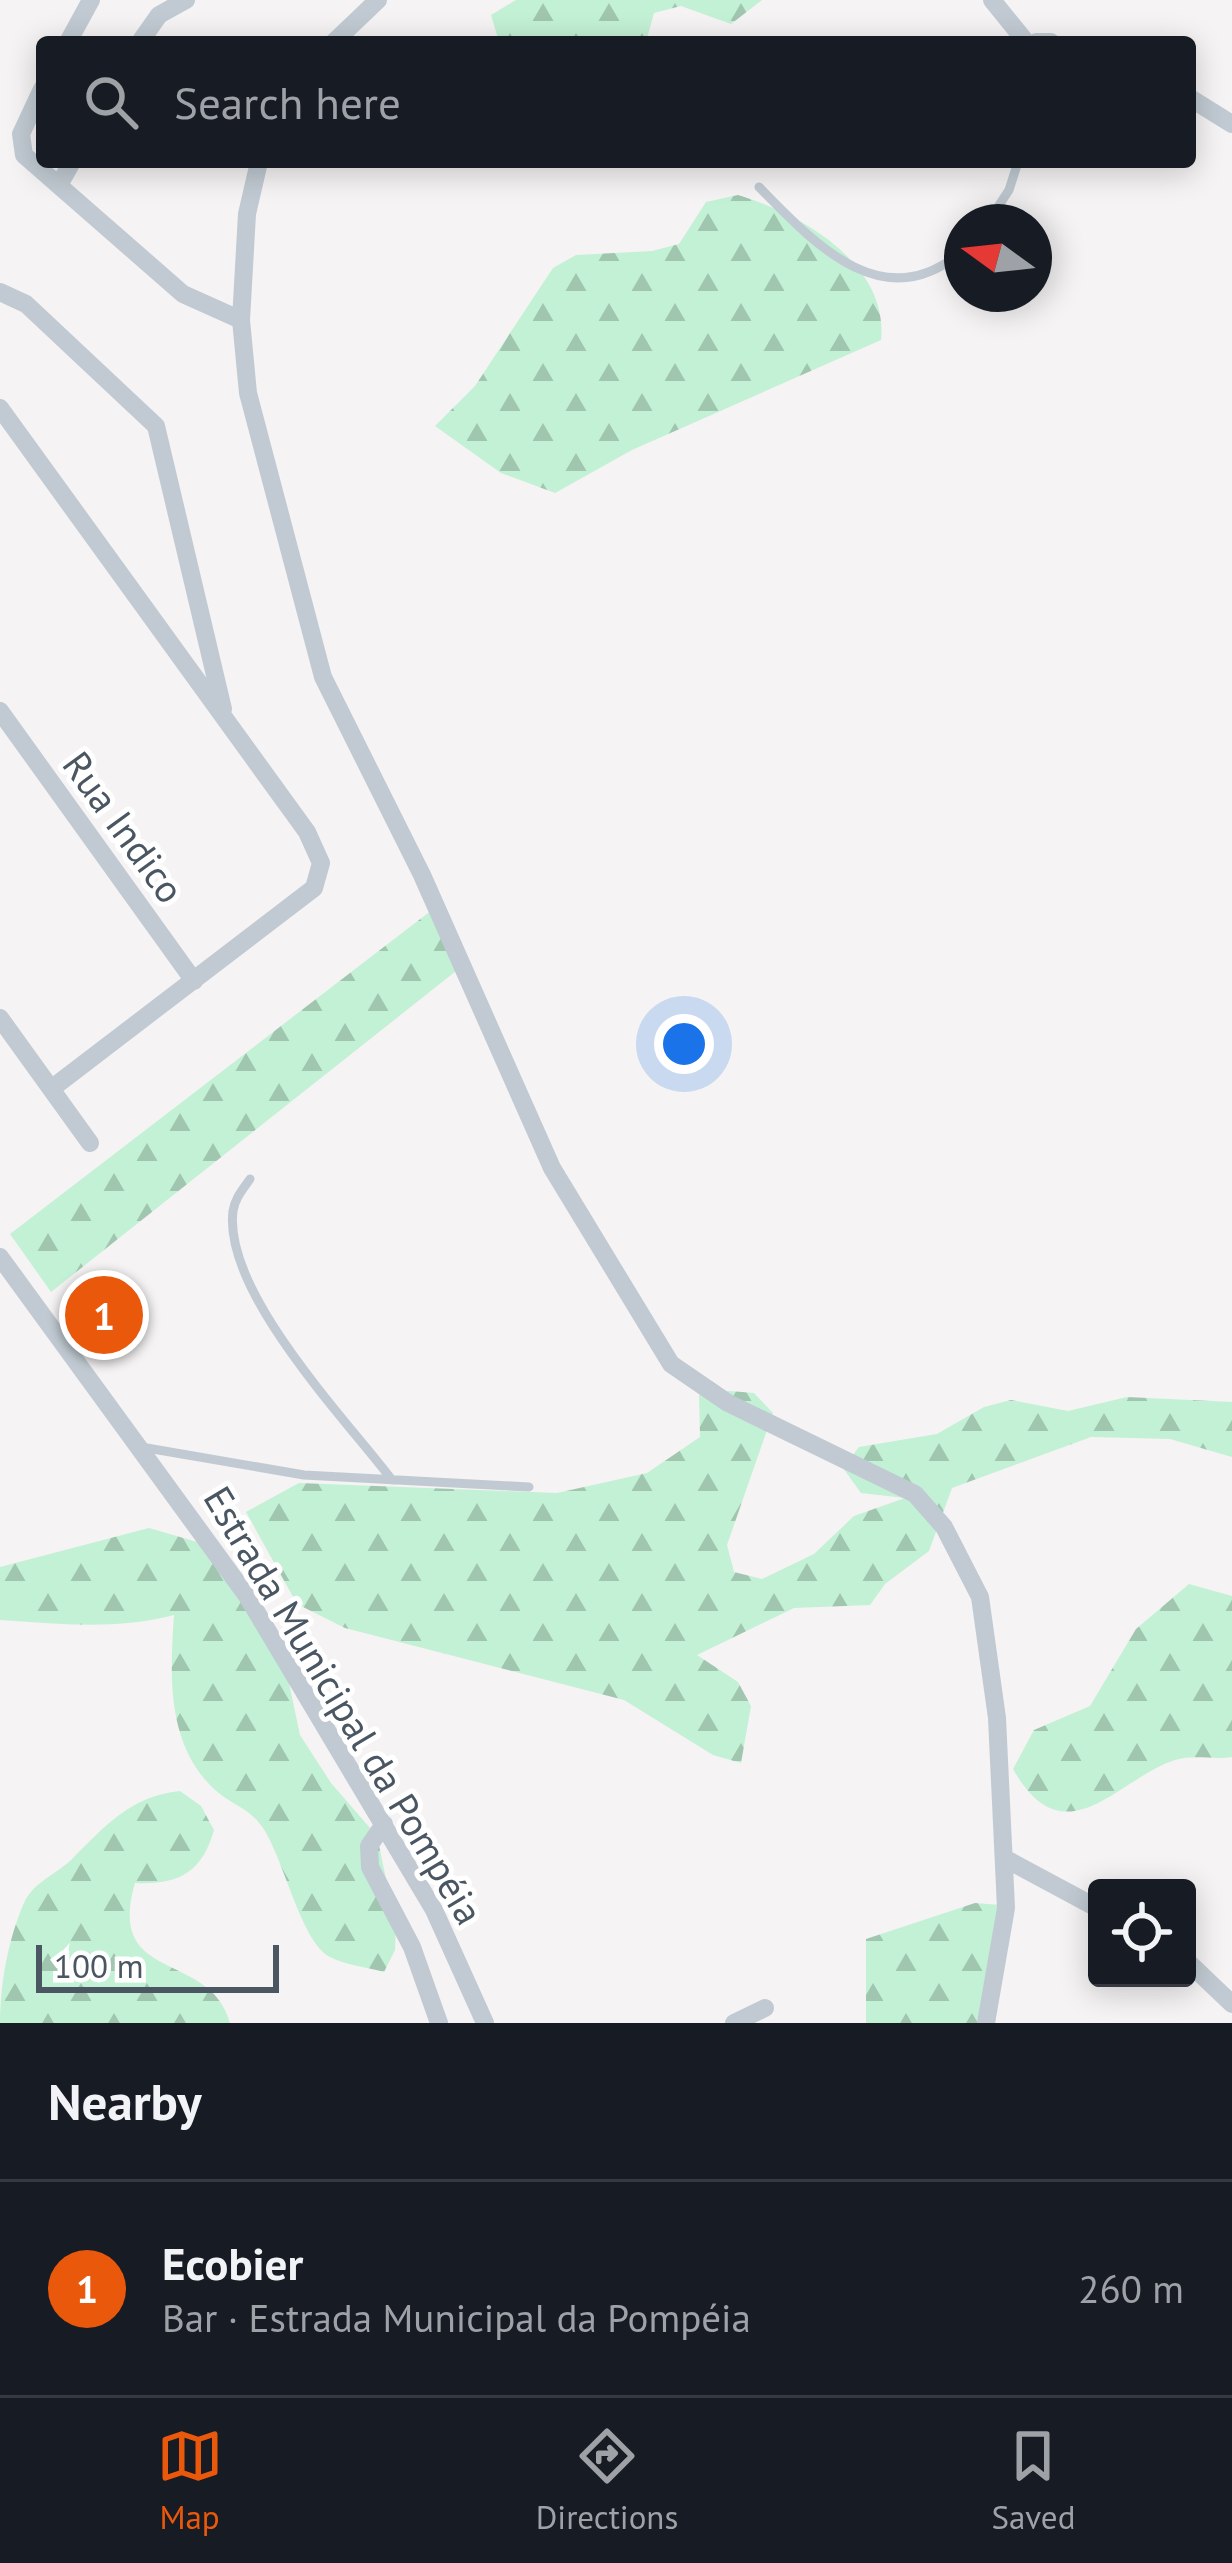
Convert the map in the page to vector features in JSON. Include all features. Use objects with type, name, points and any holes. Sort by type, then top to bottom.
[{"type":"street","points":[[71,36],[91,0]]},
{"type":"street","points":[[144,36],[159,14],[186,0]]},
{"type":"street","points":[[340,36],[378,0]]},
{"type":"street","points":[[992,0],[1021,36]]},
{"type":"street","points":[[36,100],[20,148],[36,163]]},
{"type":"street","points":[[1196,102],[1232,124]]},
{"type":"street","points":[[41,168],[183,294],[241,320]]},
{"type":"street","points":[[59,185],[69,168]]},
{"type":"street","points":[[258,168],[248,214],[241,320],[257,443],[323,676],[422,875],[552,1168],[671,1364],[728,1403],[915,1494],[944,1527],[980,1597],[987,1629],[1006,1908],[986,2023]]},
{"type":"street","points":[[0,292],[26,304],[156,426],[225,719]]},
{"type":"street","points":[[0,408],[308,832],[321,863],[314,888],[51,1089]]},
{"type":"street","name":"Rua Indico","points":[[0,711],[194,981]]},
{"type":"street","points":[[0,1018],[90,1143]]},
{"type":"street","name":"Estrada Municipal da Pompéia","points":[[0,1257],[247,1596],[464,1967],[485,2023]]},
{"type":"street","points":[[384,1824],[369,1846],[370,1867],[412,1948],[439,2023]]},
{"type":"street","points":[[1004,1858],[1088,1903]]},
{"type":"street","points":[[1196,1970],[1232,2004]]},
{"type":"street","points":[[734,2023],[766,2008]]},
{"type":"lane","points":[[1000,204],[1016,168]]},
{"type":"lane","points":[[759,187],[814,244],[870,274],[929,270],[944,261]]},
{"type":"lane","points":[[250,1179],[238,1196],[233,1222],[255,1295],[392,1480]]},
{"type":"lane","points":[[141,1447],[304,1475],[529,1486]]},
{"type":"green space","points":[[516,0],[762,0],[731,24],[681,6],[654,13],[648,36],[497,36],[491,15]]},
{"type":"green space","points":[[738,195],[813,229],[856,266],[880,313],[881,340],[632,450],[555,493],[501,473],[435,426],[475,386],[553,268],[576,255],[652,251],[679,244],[706,202]]},
{"type":"green space","points":[[432,910],[456,971],[51,1292],[10,1234]]},
{"type":"green space","points":[[754,1393],[773,1413],[727,1545],[734,1572],[762,1579],[814,1554],[854,1516],[905,1498],[861,1493],[843,1468],[859,1447],[937,1434],[984,1407],[1011,1400],[1068,1411],[1127,1397],[1232,1402],[1232,1457],[1170,1439],[1091,1437],[952,1488],[929,1551],[885,1584],[870,1605],[794,1608],[697,1655],[738,1682],[751,1706],[741,1763],[713,1755],[624,1700],[345,1628],[297,1604],[246,1512],[299,1483],[557,1493],[647,1473],[700,1437],[699,1395]]},
{"type":"green space","points":[[149,1528],[204,1544],[283,1655],[300,1735],[331,1783],[377,1836],[396,1926],[395,1950],[384,1972],[336,1960],[320,1948],[263,1828],[198,1771],[174,1707],[174,1615],[110,1624],[0,1620],[0,1567]]},
{"type":"green space","points":[[1189,1584],[1232,1596],[1232,1757],[1175,1760],[1092,1806],[1052,1809],[1033,1796],[1013,1769],[1034,1730],[1090,1706],[1136,1629]]},
{"type":"green space","points":[[180,1791],[201,1806],[214,1830],[203,1857],[186,1873],[164,1882],[135,1883],[130,1915],[134,1938],[147,1953],[202,1984],[219,2000],[230,2023],[0,2023],[9,1947],[28,1895],[120,1814],[147,1799]]},
{"type":"green space","points":[[975,1903],[1000,1905],[984,2023],[866,2023],[866,1939]]},
{"type":"place","name":"Ecobier","points":[[104,1315]]}]
